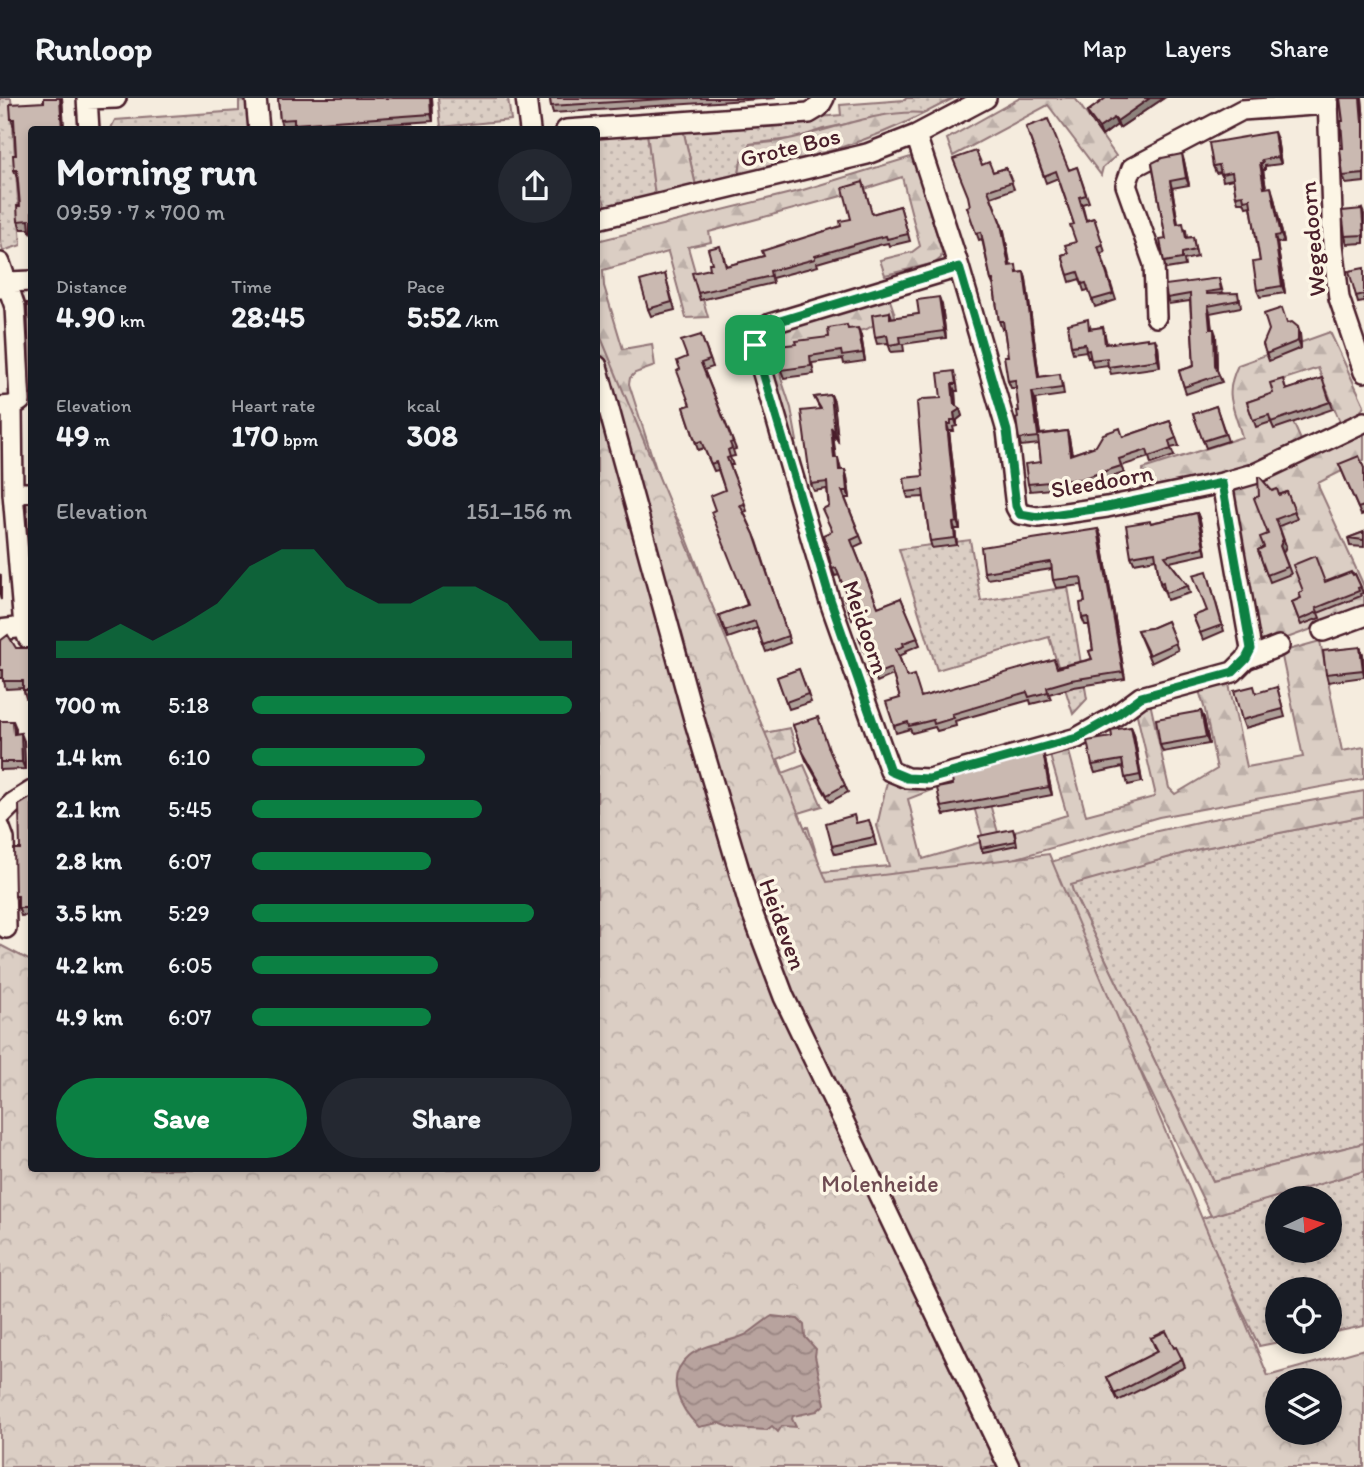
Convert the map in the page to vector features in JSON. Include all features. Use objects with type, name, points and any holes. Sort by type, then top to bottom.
[{"type":"street","points":[[89,126],[87,99],[116,98]]},
{"type":"street","points":[[256,98],[259,126]]},
{"type":"street","points":[[526,98],[530,126]]},
{"type":"street","name":"Grote Bos","points":[[600,218],[867,154],[916,135],[986,98]]},
{"type":"street","points":[[1156,317],[1154,264],[1126,185],[1132,168],[1242,110],[1328,101]]},
{"type":"street","name":"Wegedoorn","points":[[1328,101],[1333,244],[1339,298],[1364,372]]},
{"type":"street","points":[[600,128],[809,113],[822,103]]},
{"type":"street","name":"Sleedoorn","points":[[916,135],[959,267],[1007,431],[1016,506],[1020,514],[1038,517],[1093,509],[1222,483],[1257,473],[1364,422]]},
{"type":"street","points":[[0,263],[4,285],[15,307],[20,401],[6,407],[22,493],[28,634],[0,630]]},
{"type":"street","name":"Meidoorn","points":[[959,267],[770,324],[762,330],[755,345],[830,599],[890,771],[907,778],[929,779],[1077,738],[1114,717],[1141,697],[1233,672],[1246,659],[1279,646]]},
{"type":"street","points":[[4,285],[28,282]]},
{"type":"street","name":"Heideven","points":[[600,377],[694,719],[750,907],[770,962],[817,1069],[1009,1467]]},
{"type":"street","points":[[1222,483],[1251,649],[1246,659]]},
{"type":"street","points":[[1323,631],[1364,616]]},
{"type":"street","points":[[0,816],[28,794]]},
{"type":"street","points":[[0,828],[4,839],[6,928]]},
{"type":"green space","points":[[0,98],[11,98],[21,245],[3,251],[0,239]]},
{"type":"green space","points":[[438,98],[508,98],[511,120],[441,126]]},
{"type":"green space","points":[[906,98],[954,98],[925,113],[865,120],[797,138],[750,144],[741,161],[739,175],[696,186],[683,129],[841,115],[840,105]]},
{"type":"green space","points":[[1020,98],[1075,98],[1116,156],[1103,167],[1101,175],[1048,105],[953,156],[947,139]]},
{"type":"green space","points":[[239,99],[247,103],[250,126],[112,126],[115,120],[239,111]]},
{"type":"green space","points":[[925,113],[857,142],[739,175],[741,161],[750,144],[794,138],[881,116]]},
{"type":"green space","points":[[683,129],[696,186],[655,196],[647,132]]},
{"type":"green space","points":[[647,132],[655,196],[606,206],[600,192],[600,136]]},
{"type":"green space","points":[[914,156],[942,252],[941,258],[935,263],[885,275],[880,260],[912,252],[920,246],[902,177],[709,232],[711,242],[688,247],[708,317],[686,318],[668,252],[603,270],[604,286],[623,349],[652,344],[655,366],[635,373],[629,384],[664,494],[684,531],[698,567],[723,651],[759,734],[790,728],[797,751],[778,759],[783,773],[804,765],[822,806],[799,813],[804,827],[808,827],[822,872],[889,866],[877,826],[887,782],[937,770],[939,787],[908,799],[923,859],[984,841],[961,763],[977,758],[999,836],[1067,815],[1045,738],[1064,733],[1086,815],[1154,797],[1134,702],[1149,698],[1169,788],[1175,794],[1217,769],[1197,684],[1227,675],[1247,767],[1303,757],[1281,652],[1320,641],[1342,751],[1364,747],[1364,779],[1159,817],[916,887],[770,899],[600,364],[600,240],[803,190]]},
{"type":"green space","points":[[888,294],[897,321],[877,323],[867,329],[778,349],[781,378],[791,408],[797,441],[781,443],[755,359],[770,325]]},
{"type":"green space","points":[[1330,332],[1364,405],[1360,413],[1340,422],[1318,368],[1275,382],[1301,440],[1235,471],[1143,488],[1143,469],[1242,437],[1231,401],[1231,385],[1238,365]]},
{"type":"green space","name":"Molenheide","points":[[600,335],[827,882],[1049,854],[1265,1369],[1265,1445],[1342,1445],[1342,1368],[1296,1368],[1364,1349],[1364,1467],[0,1467],[0,945],[28,959],[28,1172],[600,1172]]},
{"type":"green space","points":[[1364,431],[1364,460],[1318,483],[1364,586],[1364,610],[1254,650],[1233,492]]},
{"type":"green space","points":[[970,540],[981,601],[1068,587],[1087,699],[1073,714],[1049,637],[937,670],[899,549]]},
{"type":"green space","points":[[1364,791],[1364,816],[1199,849],[1071,885],[1213,1181],[1364,1143],[1364,1171],[1313,1186],[1265,1186],[1265,1200],[1211,1216],[1041,865],[1135,836]]},
{"type":"green space","points":[[1364,816],[1364,1143],[1213,1181],[1071,884],[1199,849]]},
{"type":"green space","points":[[1364,1171],[1364,1326],[1342,1331],[1342,1277],[1265,1277],[1265,1345],[1259,1346],[1199,1219],[1265,1200],[1265,1264],[1342,1264],[1342,1186],[1312,1186]]},
{"type":"water","points":[[772,1316],[798,1319],[804,1325],[805,1337],[816,1349],[815,1356],[825,1404],[817,1411],[793,1416],[796,1427],[782,1426],[778,1432],[772,1426],[767,1430],[732,1428],[719,1423],[699,1427],[686,1411],[677,1393],[677,1374],[681,1365],[695,1352],[745,1335]]},
{"type":"building","points":[[44,98],[60,98],[62,126],[28,126],[28,220],[18,221],[17,206],[20,206],[17,170],[14,170],[14,119],[11,119],[10,104],[44,102]]},
{"type":"building","points":[[278,98],[430,98],[431,114],[294,124],[294,119],[280,120]]},
{"type":"building","points":[[550,98],[679,98],[551,106]]},
{"type":"building","points":[[1106,98],[1150,98],[1117,121],[1114,118],[1099,128],[1087,112]]},
{"type":"building","points":[[1340,98],[1360,98],[1364,122],[1364,174],[1343,176],[1340,148],[1343,148],[1343,121]]},
{"type":"building","points":[[1048,119],[1069,170],[1077,167],[1086,195],[1079,197],[1086,221],[1094,218],[1103,245],[1098,246],[1113,294],[1092,300],[1086,283],[1082,284],[1078,272],[1068,275],[1062,255],[1068,253],[1065,245],[1076,242],[1070,225],[1074,224],[1056,171],[1044,176],[1026,127]]},
{"type":"building","points":[[1274,132],[1278,157],[1262,160],[1263,163],[1260,163],[1264,188],[1271,187],[1281,235],[1275,236],[1282,286],[1257,290],[1253,262],[1260,261],[1250,199],[1244,200],[1243,195],[1236,196],[1232,172],[1221,174],[1219,165],[1213,166],[1209,143]]},
{"type":"building","points":[[976,151],[982,165],[989,162],[993,172],[1006,168],[1012,182],[988,190],[1001,224],[1009,266],[1016,265],[1017,273],[1024,272],[1038,377],[1060,374],[1062,388],[1032,392],[1038,435],[1067,431],[1070,455],[1096,446],[1103,434],[1120,428],[1123,437],[1170,421],[1176,438],[1169,441],[1171,449],[1149,457],[1147,450],[1119,459],[1121,466],[1081,479],[1028,484],[1025,464],[1041,462],[1038,437],[1019,439],[1015,380],[1008,381],[1003,321],[999,321],[993,280],[981,232],[976,233],[967,207],[970,206],[968,196],[953,159]]},
{"type":"building","points":[[1182,154],[1186,178],[1170,181],[1177,224],[1183,223],[1186,238],[1193,237],[1195,250],[1182,253],[1182,259],[1164,262],[1160,240],[1166,239],[1152,163]]},
{"type":"building","points":[[863,182],[872,214],[900,206],[908,234],[887,239],[886,236],[877,238],[770,271],[771,276],[698,293],[692,273],[710,269],[709,263],[712,263],[708,249],[720,246],[726,266],[764,256],[762,251],[841,226],[840,221],[851,219],[843,188]]},
{"type":"building","points":[[1362,209],[1364,235],[1345,236],[1342,211]]},
{"type":"building","points":[[1364,268],[1364,294],[1356,296],[1349,271]]},
{"type":"building","points":[[665,274],[672,302],[648,309],[640,281]]},
{"type":"building","points":[[1219,278],[1221,290],[1206,292],[1207,294],[1238,293],[1239,300],[1208,306],[1210,329],[1214,329],[1215,365],[1219,375],[1184,387],[1179,371],[1194,366],[1190,294],[1167,298],[1165,285]]},
{"type":"building","points":[[939,297],[944,331],[900,337],[901,343],[889,345],[887,335],[875,337],[872,315],[890,312],[890,318],[919,314],[917,300]]},
{"type":"building","points":[[1282,308],[1287,323],[1292,322],[1298,327],[1298,341],[1266,354],[1263,344],[1269,330],[1264,314]]},
{"type":"building","points":[[1088,319],[1089,329],[1103,327],[1105,344],[1155,339],[1158,360],[1108,367],[1107,358],[1091,360],[1085,344],[1071,346],[1068,324]]},
{"type":"building","points":[[847,325],[848,329],[858,328],[863,353],[842,356],[841,351],[810,356],[811,366],[781,370],[778,346],[829,337],[828,328]]},
{"type":"building","points":[[701,335],[710,360],[701,363],[733,442],[730,443],[732,448],[728,450],[730,457],[727,458],[745,504],[740,505],[754,534],[788,636],[763,645],[755,621],[725,631],[719,615],[748,605],[711,512],[715,510],[710,496],[725,490],[716,462],[711,464],[701,441],[696,443],[684,407],[690,405],[677,371],[680,369],[677,361],[687,357],[681,341]]},
{"type":"building","points":[[954,371],[954,404],[960,409],[954,413],[955,420],[947,424],[957,522],[953,523],[955,538],[930,541],[923,490],[906,492],[904,478],[923,476],[917,403],[923,399],[941,398],[938,373]]},
{"type":"building","points":[[1322,378],[1330,402],[1271,422],[1269,415],[1253,420],[1247,402],[1273,393],[1270,383],[1283,379],[1286,390]]},
{"type":"building","points":[[831,395],[835,434],[831,427],[834,458],[838,458],[839,470],[845,470],[847,491],[842,491],[860,536],[851,540],[878,607],[901,598],[918,638],[903,643],[904,646],[896,649],[907,677],[914,675],[921,697],[1054,659],[1057,668],[1092,659],[1089,651],[1093,650],[1088,617],[1082,618],[1080,603],[1085,602],[1081,577],[1053,580],[1051,562],[984,572],[981,547],[1098,529],[1123,672],[1071,680],[1047,687],[1048,692],[1029,697],[1027,692],[952,714],[954,718],[934,724],[933,720],[909,726],[908,722],[894,726],[886,702],[900,698],[891,668],[874,675],[859,637],[863,636],[853,611],[850,613],[843,596],[847,595],[836,568],[832,569],[823,535],[832,531],[822,509],[829,506],[827,482],[811,484],[801,411],[821,409],[814,397]]},
{"type":"building","points":[[1216,406],[1225,434],[1203,441],[1193,414]]},
{"type":"building","points":[[1359,456],[1364,468],[1364,506],[1358,508],[1339,464]]},
{"type":"building","points":[[1258,477],[1272,491],[1277,489],[1279,495],[1287,492],[1295,512],[1276,519],[1283,539],[1280,546],[1288,567],[1267,575],[1258,550],[1264,547],[1260,537],[1268,534],[1254,498],[1259,496]]},
{"type":"building","points":[[26,502],[28,502],[28,535]]},
{"type":"building","points":[[1197,513],[1204,547],[1165,556],[1188,586],[1165,593],[1163,582],[1160,583],[1155,552],[1131,556],[1126,525],[1151,523]]},
{"type":"building","points":[[1364,532],[1364,540],[1348,538]]},
{"type":"building","points":[[1315,556],[1325,582],[1351,572],[1355,574],[1361,587],[1358,588],[1359,591],[1316,608],[1318,612],[1299,620],[1292,602],[1301,598],[1299,593],[1303,591],[1293,565]]},
{"type":"building","points":[[1207,571],[1222,625],[1200,633],[1193,616],[1207,611],[1193,575]]},
{"type":"building","points":[[1167,621],[1176,643],[1149,655],[1137,630],[1151,628]]},
{"type":"building","points":[[8,635],[16,648],[28,648],[28,690],[23,690],[23,681],[3,681],[3,670],[0,670],[0,641]]},
{"type":"building","points":[[1360,647],[1363,670],[1326,674],[1323,651]]},
{"type":"building","points":[[799,669],[808,694],[786,702],[777,677]]},
{"type":"building","points":[[1254,686],[1256,693],[1277,687],[1283,709],[1242,720],[1234,691]]},
{"type":"building","points":[[1201,711],[1206,737],[1160,745],[1156,719]]},
{"type":"building","points":[[818,717],[845,785],[827,795],[803,752],[793,725]]},
{"type":"building","points":[[0,721],[13,721],[14,734],[21,733],[22,762],[0,762]]},
{"type":"building","points":[[1131,727],[1140,775],[1125,778],[1122,760],[1092,765],[1087,741],[1112,737],[1111,730]]},
{"type":"building","points":[[1043,752],[1049,787],[941,807],[937,788],[953,785],[952,777]]},
{"type":"building","points":[[28,799],[28,908],[18,908],[18,896],[15,896],[14,849],[20,849],[19,805]]},
{"type":"building","points":[[854,815],[856,823],[869,820],[874,837],[832,846],[826,823]]},
{"type":"building","points":[[1013,829],[1016,841],[981,848],[979,836]]},
{"type":"building","points":[[1166,1331],[1182,1359],[1115,1394],[1107,1377],[1158,1351],[1151,1338]]},
{"type":"route","points":[[959,267],[1007,431],[1016,506],[1020,514],[1038,517],[1107,507],[1222,483],[1251,649],[1246,659],[1233,672],[1141,697],[1114,717],[1077,738],[929,779],[907,778],[890,771],[830,599],[755,345],[762,330],[770,324],[959,267]]}]
